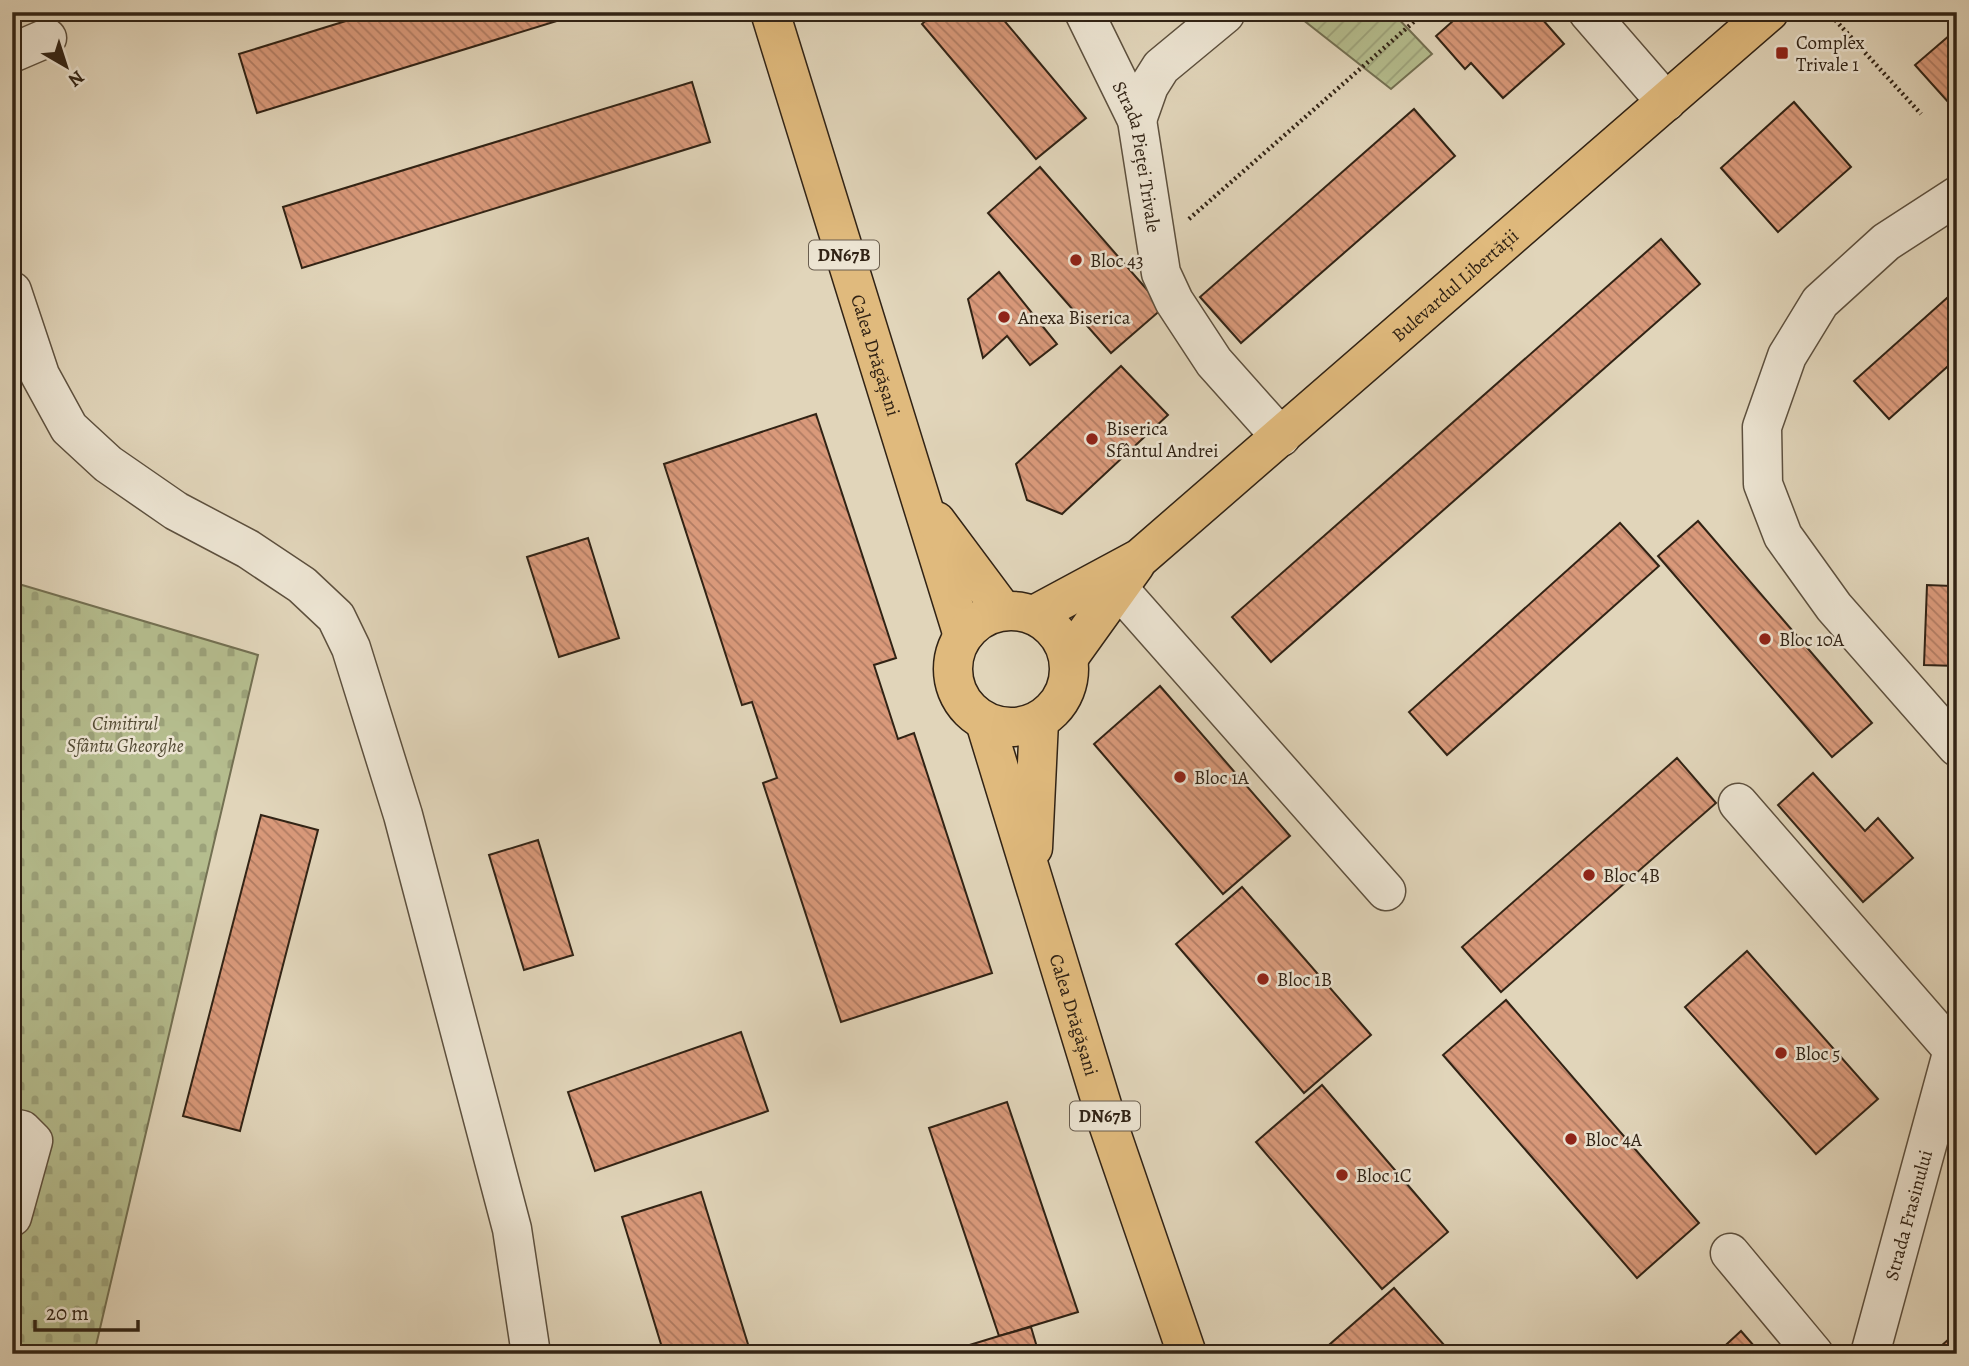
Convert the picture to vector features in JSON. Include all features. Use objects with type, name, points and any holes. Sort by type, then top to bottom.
[{"type":"main road","name":"Calea Drăgășani","points":[[770,12],[963,636]]},
{"type":"main road","name":"Bulevardul Libertății","points":[[1069,657],[1129,573],[1769,12]]},
{"type":"main road","name":"Calea Drăgășani","points":[[918,497],[1018,613]]},
{"type":"main road","name":"Bulevardul Libertății","points":[[1018,613],[1129,573]]},
{"type":"main road","points":[[1018,613],[1050,625],[1062,639],[1069,657],[1070,676],[1065,694],[1054,709],[1040,721],[1022,727],[1003,727],[985,722],[963,702],[952,674],[954,654],[963,636],[987,615],[1018,613]]},
{"type":"main road","name":"Calea Drăgășani","points":[[1031,875],[1040,721]]},
{"type":"main road","name":"Calea Drăgășani","points":[[985,722],[1106,1118],[1187,1354]]},
{"type":"street","name":"Strada Pieței Trivale","points":[[1084,12],[1137,120],[1161,273],[1192,333],[1281,438]]},
{"type":"street","points":[[1588,12],[1666,102]]},
{"type":"street","points":[[1137,120],[1149,86],[1161,67],[1224,14]]},
{"type":"street","points":[[12,53],[47,38]]},
{"type":"street","points":[[1957,196],[1886,242],[1820,302],[1787,356],[1762,427],[1763,484],[1783,536],[1834,607],[1957,747]]},
{"type":"street","points":[[12,291],[40,375],[69,428],[108,464],[176,511],[248,549],[302,585],[335,617],[346,637],[403,814],[489,1139],[512,1229],[531,1354]]},
{"type":"street","points":[[1129,573],[1386,891]]},
{"type":"street","points":[[1738,803],[1955,1043]]},
{"type":"street","name":"Strada Frasinului","points":[[1870,1354],[1955,1043]]},
{"type":"street","points":[[12,1128],[22,1130],[33,1141],[12,1217]]},
{"type":"street","points":[[1730,1253],[1814,1354]]},
{"type":"path","points":[[1157,246],[1425,12]]},
{"type":"path","points":[[1828,12],[1921,114]]},
{"type":"green space","points":[[1293,12],[1350,12],[1358,21],[1367,12],[1392,12],[1432,54],[1391,89]]},
{"type":"green space","name":"Cimitirul Sfântu Gheorghe","points":[[12,582],[258,655],[94,1354],[12,1354]]},
{"type":"building","points":[[375,12],[586,12],[257,113],[239,54]]},
{"type":"building","points":[[935,12],[997,12],[1086,118],[1036,159],[922,24]]},
{"type":"building","points":[[1463,12],[1536,12],[1564,44],[1503,98],[1471,63],[1465,69],[1436,36]]},
{"type":"building","points":[[1957,29],[1957,112],[1915,65]]},
{"type":"building","points":[[692,82],[710,142],[302,268],[283,207]]},
{"type":"building","points":[[1794,102],[1851,167],[1778,232],[1721,168]]},
{"type":"building","points":[[1414,109],[1455,156],[1241,343],[1200,297]]},
{"type":"building","name":"Bloc 43","points":[[1040,167],[1163,308],[1111,353],[988,213]]},
{"type":"building","points":[[1661,239],[1700,284],[1271,662],[1232,617]]},
{"type":"building","name":"Anexa Biserica","points":[[999,272],[1057,344],[1030,365],[1007,336],[983,358],[968,299]]},
{"type":"building","points":[[1957,289],[1957,358],[1889,419],[1854,381]]},
{"type":"building","name":"Biserica Sfântul Andrei","points":[[1121,366],[1168,415],[1062,514],[1027,500],[1016,464]]},
{"type":"building","points":[[816,414],[896,658],[874,665],[898,739],[914,733],[992,973],[841,1022],[763,783],[777,778],[752,702],[742,705],[664,464]]},
{"type":"building","name":"Bloc 10A","points":[[1698,521],[1872,723],[1832,757],[1658,556]]},
{"type":"building","points":[[1620,523],[1659,566],[1447,755],[1409,712]]},
{"type":"building","points":[[1954,531],[1957,531],[1957,666],[1924,665],[1927,585],[1952,586]]},
{"type":"building","points":[[588,538],[619,638],[559,657],[527,557]]},
{"type":"building","name":"Bloc 1A","points":[[1160,686],[1290,836],[1223,894],[1094,744]]},
{"type":"building","name":"Bloc 4B","points":[[1677,758],[1716,803],[1501,992],[1462,947]]},
{"type":"building","points":[[1813,773],[1865,831],[1878,818],[1913,858],[1863,902],[1778,805]]},
{"type":"building","points":[[261,815],[318,830],[240,1131],[183,1116]]},
{"type":"building","points":[[538,840],[573,955],[524,970],[489,855]]},
{"type":"building","name":"Bloc 1B","points":[[1242,887],[1371,1035],[1304,1093],[1176,944]]},
{"type":"building","name":"Bloc 5","points":[[1747,951],[1878,1099],[1816,1154],[1685,1007]]},
{"type":"building","name":"Bloc 4A","points":[[1506,1000],[1699,1223],[1637,1278],[1443,1055]]},
{"type":"building","points":[[741,1032],[768,1111],[595,1171],[568,1092]]},
{"type":"building","name":"Bloc 1C","points":[[1322,1085],[1448,1232],[1382,1289],[1256,1142]]},
{"type":"building","points":[[1007,1102],[1078,1312],[999,1336],[929,1128]]},
{"type":"building","points":[[701,1192],[751,1354],[664,1354],[622,1217]]},
{"type":"building","points":[[1394,1288],[1452,1354],[1336,1354],[1329,1345]]},
{"type":"building","points":[[1031,1327],[1039,1354],[940,1354],[999,1336]]},
{"type":"building","points":[[1741,1331],[1761,1354],[1716,1354]]},
{"type":"building","points":[[1957,1332],[1957,1354],[1932,1354]]},
{"type":"place","name":"Complex Trivale 1","points":[[1782,53]]},
{"type":"place","name":"Bloc 43","points":[[1076,260]]},
{"type":"place","name":"Anexa Biserica","points":[[1004,317]]},
{"type":"place","name":"Biserica Sfântul Andrei","points":[[1092,439]]},
{"type":"place","name":"Bloc 10A","points":[[1765,639]]},
{"type":"place","name":"Bloc 1A","points":[[1180,777]]},
{"type":"place","name":"Bloc 4B","points":[[1589,875]]},
{"type":"place","name":"Bloc 1B","points":[[1263,979]]},
{"type":"place","name":"Bloc 5","points":[[1781,1053]]},
{"type":"place","name":"Bloc 4A","points":[[1571,1139]]},
{"type":"place","name":"Bloc 1C","points":[[1342,1175]]}]
